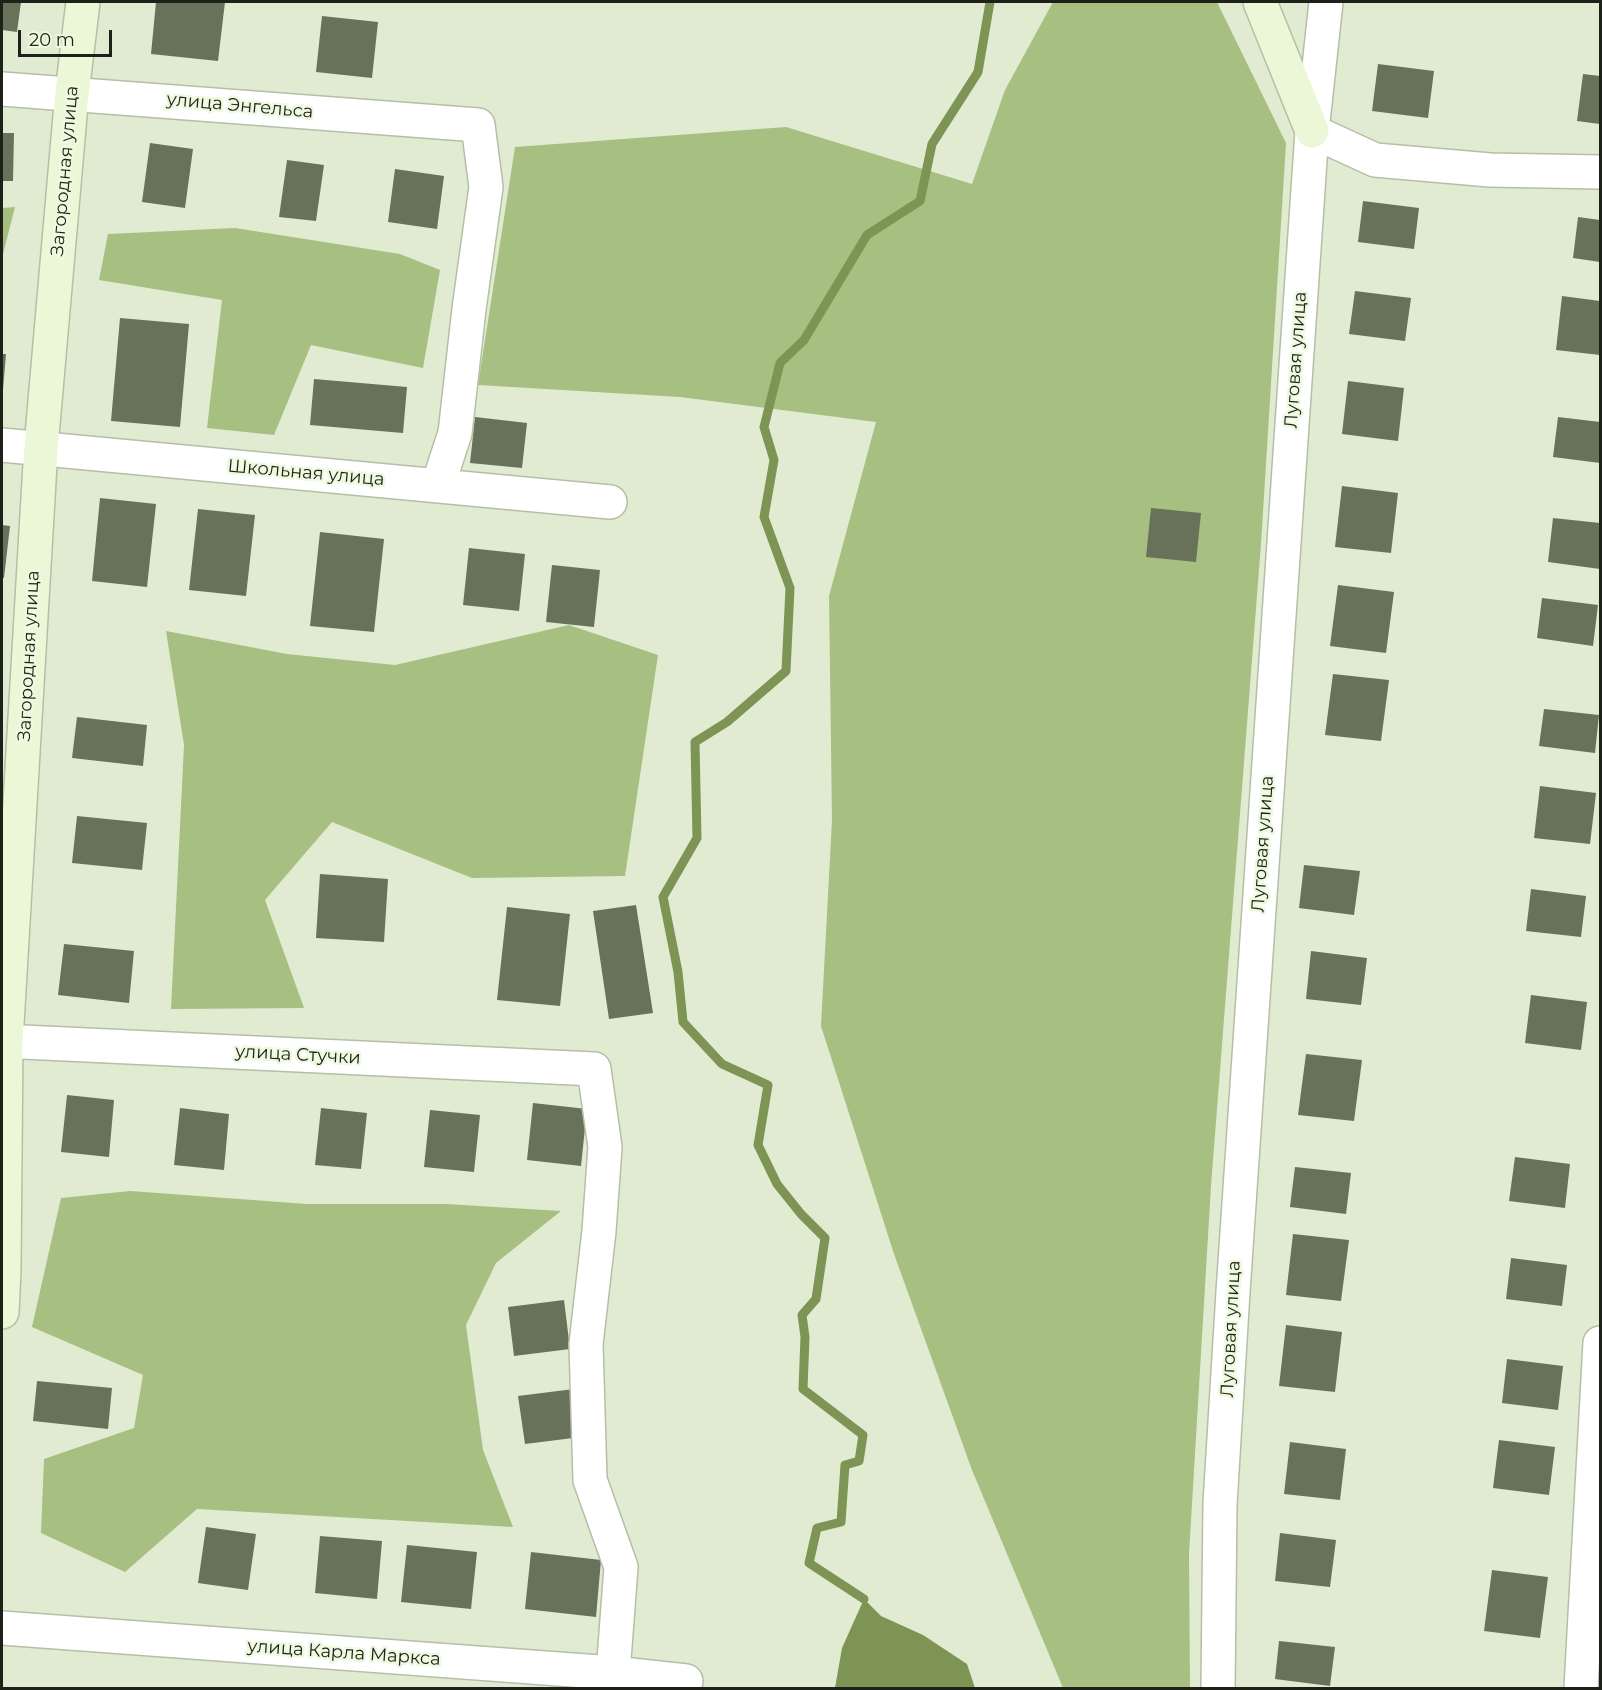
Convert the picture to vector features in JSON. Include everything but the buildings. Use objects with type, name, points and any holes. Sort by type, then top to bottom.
[{"type":"street","name":"Загородная улица","points":[[2,1312],[4,1041],[41,447],[72,93],[83,2]]},
{"type":"street","points":[[1260,2],[1312,131],[1375,160],[1490,170],[1600,172]]},
{"type":"street","name":"Луговая улица","points":[[1218,1689],[1220,1504],[1231,1316],[1312,131],[1326,2]]},
{"type":"street","name":"улица Энгельса","points":[[2,89],[478,125],[486,188],[455,433],[438,485]]},
{"type":"street","name":"Школьная улица","points":[[2,445],[610,502]]},
{"type":"street","name":"улица Стучки","points":[[4,1041],[594,1069],[605,1147],[599,1231],[586,1344],[590,1480],[621,1567],[614,1673]]},
{"type":"street","points":[[1581,1689],[1600,1343]]},
{"type":"street","name":"улица Карла Маркса","points":[[2,1628],[614,1673],[686,1681]]},
{"type":"shaded area","points":[[1053,2],[1217,2],[1286,143],[1261,544],[1211,1186],[1189,1554],[1190,1688],[1063,1688],[972,1470],[894,1254],[821,1026],[832,820],[829,596],[876,422],[680,397],[478,385],[515,147],[786,127],[972,184],[1005,90]]},
{"type":"shaded area","points":[[15,207],[2,258],[2,208]]},
{"type":"shaded area","points":[[235,228],[400,254],[440,270],[423,368],[311,345],[274,435],[207,428],[222,300],[99,280],[108,234]]},
{"type":"shaded area","points":[[569,625],[658,655],[625,876],[472,878],[332,822],[265,900],[304,1008],[171,1009],[184,745],[166,631],[287,654],[395,665]]},
{"type":"shaded area","points":[[130,1191],[307,1204],[446,1204],[561,1211],[496,1263],[466,1325],[483,1450],[513,1527],[197,1509],[125,1572],[41,1533],[44,1459],[134,1428],[143,1375],[32,1327],[61,1198]]},
{"type":"shaded area","points":[[864,1599],[881,1616],[923,1635],[967,1664],[975,1688],[835,1688],[842,1648]]},
{"type":"waterway","points":[[864,1599],[809,1563],[817,1528],[841,1522],[845,1465],[859,1461],[863,1435],[803,1389],[805,1337],[802,1315],[816,1299],[825,1238],[801,1214],[777,1184],[758,1145],[768,1085],[722,1064],[683,1022],[678,972],[663,897],[697,838],[695,742],[727,722],[786,671],[790,588],[764,517],[774,460],[764,427],[780,363],[804,340],[867,235],[920,201],[932,144],[978,72],[990,2]]}]
